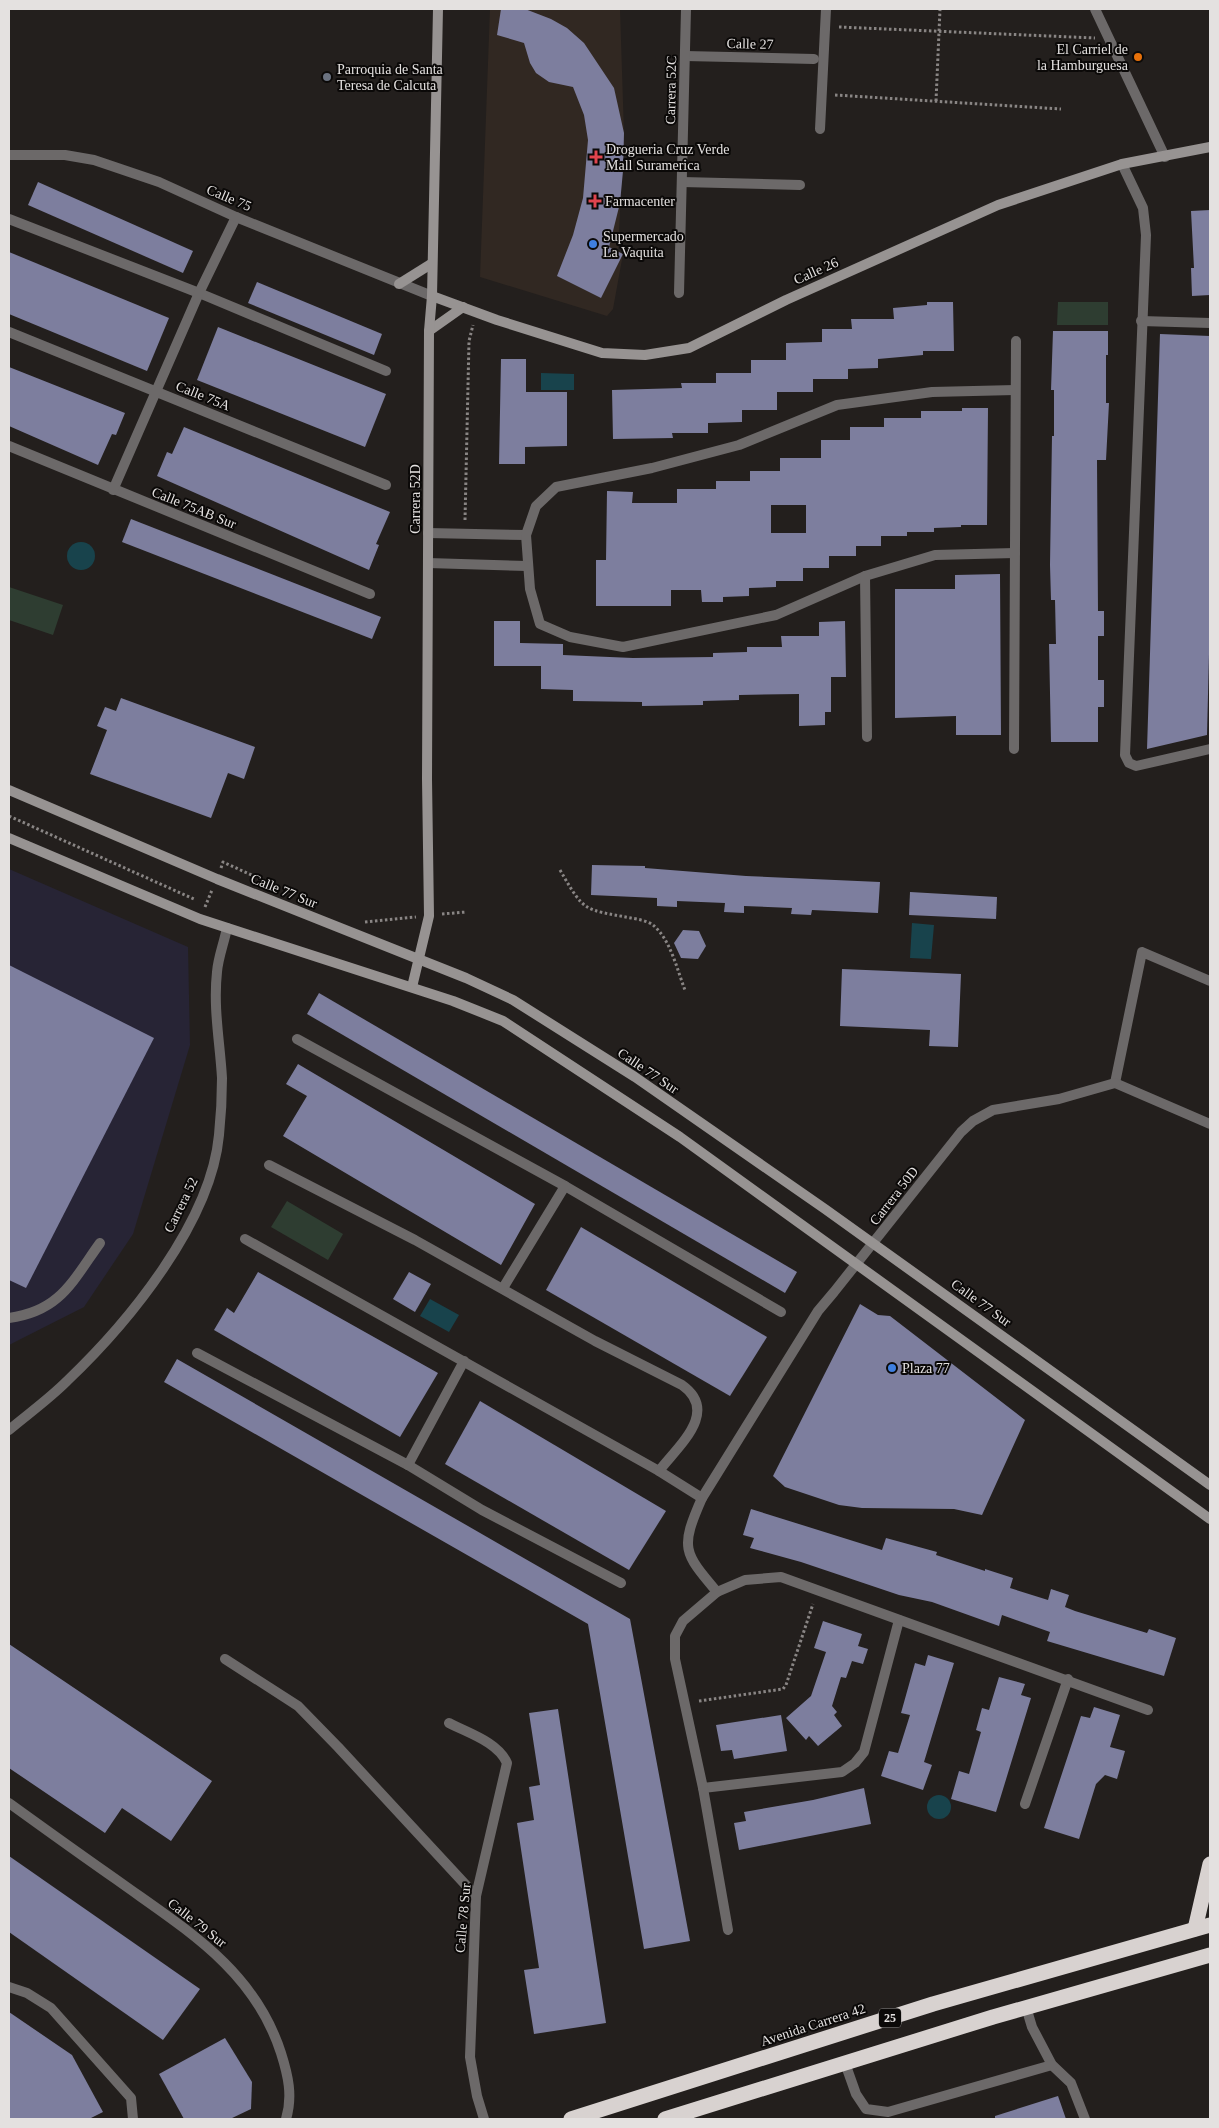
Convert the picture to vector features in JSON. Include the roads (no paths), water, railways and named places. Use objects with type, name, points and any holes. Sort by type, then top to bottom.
[{"type":"highway","points":[[1195,1929],[1210,1864]]},
{"type":"highway","name":"Avenida Carrera 42","points":[[571,2119],[942,2002],[1210,1925]]},
{"type":"highway","name":"25","points":[[665,2119],[1026,2007],[1210,1955]]},
{"type":"street","name":"Carrera 52D","points":[[412,987],[420,960],[429,908],[427,779],[429,331],[432,296],[431,264],[438,9]]},
{"type":"street","name":"Carrera 52C","points":[[679,293],[686,9]]},
{"type":"street","points":[[820,129],[826,9]]},
{"type":"street","points":[[1095,9],[1165,157]]},
{"type":"street","name":"Calle 27","points":[[686,56],[814,59]]},
{"type":"street","name":"Calle 26","points":[[432,296],[602,352],[645,355],[690,348],[786,300],[998,206],[1122,164],[1210,147]]},
{"type":"street","name":"Calle 75","points":[[9,155],[65,155],[94,160],[158,182],[236,217],[432,296]]},
{"type":"street","points":[[1122,164],[1143,208],[1146,222],[1125,756],[1129,764],[1136,766],[1210,748]]},
{"type":"street","points":[[682,182],[800,185]]},
{"type":"street","points":[[113,490],[199,293],[236,217]]},
{"type":"street","points":[[9,219],[199,293],[386,371]]},
{"type":"street","points":[[400,284],[431,264]]},
{"type":"street","points":[[429,331],[463,307]]},
{"type":"street","points":[[1141,321],[1210,323]]},
{"type":"street","name":"Calle 75A","points":[[9,332],[386,485]]},
{"type":"street","points":[[1014,749],[1016,341]]},
{"type":"street","points":[[1015,390],[932,392],[837,405],[739,445],[652,468],[556,487],[536,506],[526,535],[530,589],[540,624],[570,637],[622,647],[776,616],[865,576],[935,555],[1015,553]]},
{"type":"street","name":"Calle 75AB Sur","points":[[9,446],[370,594]]},
{"type":"street","points":[[428,533],[526,535]]},
{"type":"street","points":[[428,563],[527,566]]},
{"type":"street","points":[[865,576],[867,737]]},
{"type":"street","name":"Calle 77 Sur","points":[[9,790],[216,879],[466,978],[513,1000],[635,1077],[873,1243],[1210,1485]]},
{"type":"street","points":[[9,838],[200,920],[412,987],[481,1011],[503,1022],[680,1137],[1210,1519]]},
{"type":"street","name":"Carrera 52","points":[[9,1430],[66,1382],[106,1340],[146,1292],[182,1238],[208,1186],[219,1136],[222,1079],[217,1026],[216,972],[227,928]]},
{"type":"street","points":[[1210,981],[1142,952],[1115,1084],[1210,1124]]},
{"type":"street","points":[[297,1039],[565,1186],[782,1312]]},
{"type":"street","name":"Carrera 50D","points":[[717,1592],[693,1564],[686,1546],[688,1529],[702,1498],[818,1311],[961,1132],[973,1121],[993,1110],[1059,1100],[1115,1084]]},
{"type":"street","points":[[269,1164],[415,1240],[692,1392],[698,1402],[699,1414],[695,1424],[659,1471]]},
{"type":"street","points":[[502,1288],[565,1186]]},
{"type":"street","points":[[245,1239],[659,1471],[702,1498]]},
{"type":"street","points":[[9,1318],[24,1316],[46,1308],[57,1300],[100,1244]]},
{"type":"street","points":[[197,1353],[408,1465],[482,1510],[621,1583]]},
{"type":"street","points":[[408,1465],[464,1361]]},
{"type":"street","points":[[728,1930],[703,1788],[683,1703],[675,1659],[675,1636],[683,1621],[717,1592],[745,1580],[762,1577],[781,1577],[1068,1679],[1148,1710]]},
{"type":"street","points":[[703,1788],[842,1772],[856,1763],[864,1752],[899,1620]]},
{"type":"street","points":[[224,1659],[298,1706],[338,1746],[476,1896]]},
{"type":"street","points":[[1025,1804],[1068,1679]]},
{"type":"street","name":"Calle 78 Sur","points":[[448,1723],[493,1747],[504,1755],[506,1763],[476,1896],[470,2057],[477,2096],[484,2119]]},
{"type":"street","name":"Calle 79 Sur","points":[[9,1803],[185,1928],[215,1953],[244,1983],[273,2026],[287,2071],[290,2100],[286,2119]]},
{"type":"street","points":[[12,1986],[51,2008],[131,2098],[133,2119]]},
{"type":"street","points":[[1026,2007],[1032,2027],[1052,2065],[1072,2082],[1085,2119]]},
{"type":"street","points":[[845,2063],[856,2094],[866,2109],[888,2112],[1052,2065]]},
{"type":"water","points":[[541,373],[574,374],[574,390],[541,390]]},
{"type":"water","points":[[81,542],[91,546],[95,556],[91,566],[81,570],[71,566],[67,556],[71,546]]},
{"type":"water","points":[[912,923],[934,925],[931,959],[910,958]]},
{"type":"water","points":[[430,1299],[459,1315],[449,1332],[420,1316]]},
{"type":"water","points":[[939,1795],[948,1798],[951,1807],[948,1816],[939,1819],[930,1816],[927,1807],[930,1798]]},
{"type":"place","name":"El Carriel de la Hamburguesa","points":[[1138,57]]},
{"type":"place","name":"Parroquia de Santa Teresa de Calcuta","points":[[327,77]]},
{"type":"place","name":"Drogueria Cruz Verde Mall Suramerica","points":[[596,157]]},
{"type":"place","name":"Farmacenter","points":[[595,201]]},
{"type":"place","name":"Supermercado La Vaquita","points":[[593,244]]},
{"type":"place","name":"Plaza 77","points":[[892,1368]]}]
